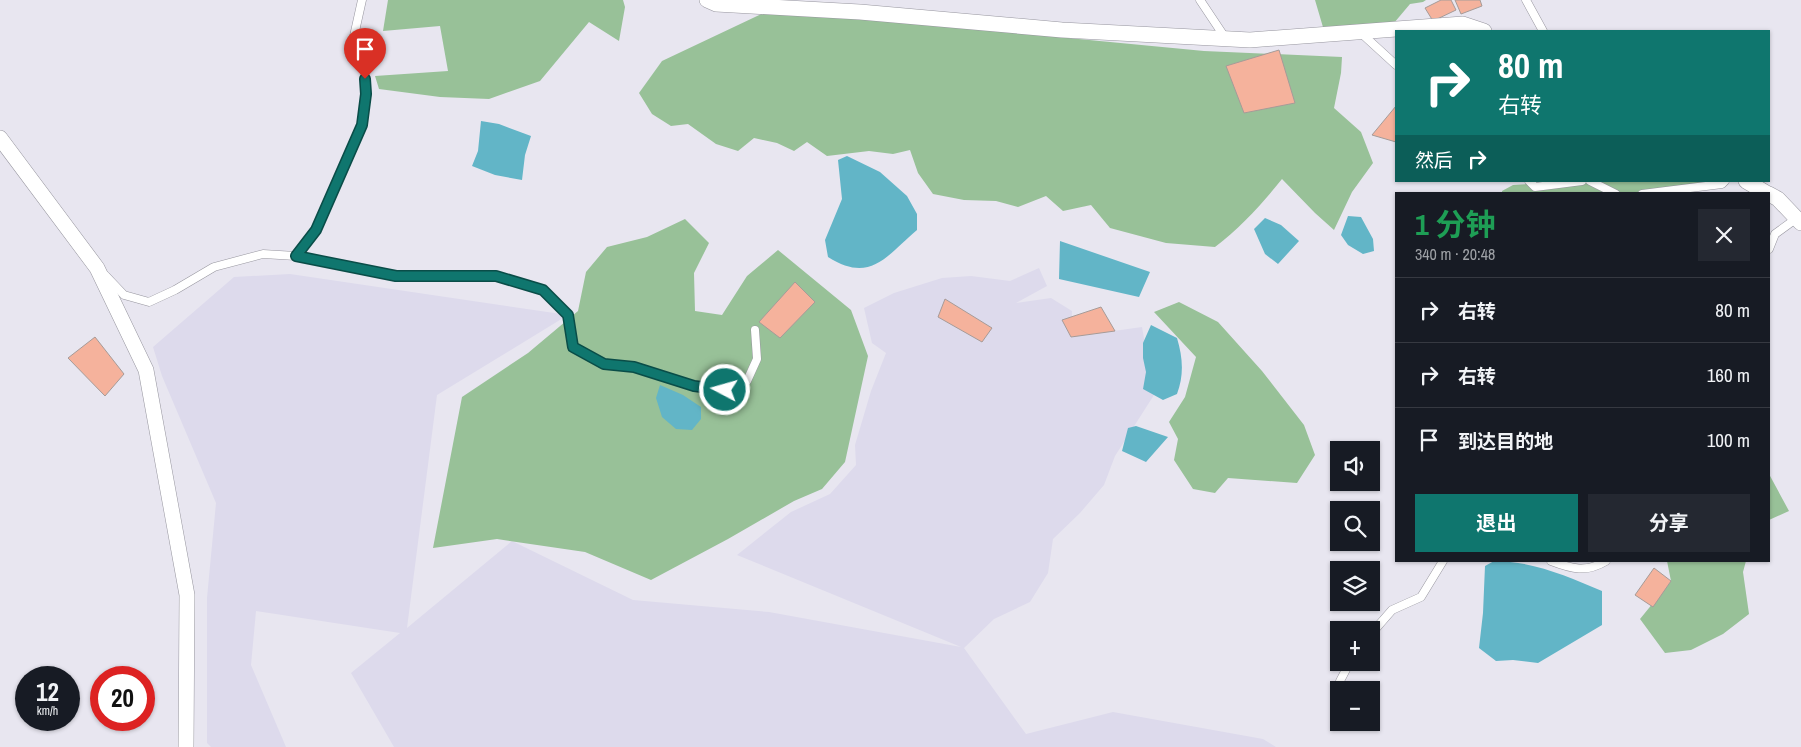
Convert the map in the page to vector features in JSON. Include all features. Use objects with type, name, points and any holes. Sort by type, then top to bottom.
[{"type":"street","points":[[707,0],[716,4],[860,12],[1062,30],[1250,40],[1463,24],[1481,30]]},
{"type":"street","points":[[0,138],[97,268],[146,370],[187,595],[186,747]]},
{"type":"street","points":[[1748,182],[1765,192]]},
{"type":"street","points":[[1770,195],[1778,200],[1799,220]]},
{"type":"lane","points":[[296,256],[316,230],[362,125],[366,94],[364,56],[354,36],[362,0]]},
{"type":"lane","points":[[1200,0],[1226,39]]},
{"type":"lane","points":[[1526,0],[1542,30]]},
{"type":"lane","points":[[1359,31],[1395,64]]},
{"type":"lane","points":[[1530,182],[1535,187],[1574,182]]},
{"type":"lane","points":[[1592,182],[1612,192]]},
{"type":"lane","points":[[1658,192],[1722,184],[1724,182]]},
{"type":"lane","points":[[1770,246],[1775,234],[1799,220]]},
{"type":"lane","points":[[97,268],[124,295],[149,302],[175,290],[214,267],[263,254],[296,256],[396,276],[496,276],[543,290],[568,315],[573,347],[604,364],[634,367],[694,386],[725,390],[747,381],[757,359],[755,330]]},
{"type":"lane","points":[[1380,624],[1392,610],[1421,597],[1442,562]]},
{"type":"lane","points":[[1554,562],[1578,569],[1594,568],[1604,562]]},
{"type":"shaded area","points":[[1039,268],[1047,286],[1016,303],[1051,298],[1072,311],[1071,337],[1142,327],[1154,395],[1115,456],[1104,485],[1080,513],[1053,539],[1048,573],[1030,602],[994,619],[964,648],[1026,734],[1113,712],[1263,739],[1276,747],[394,747],[351,673],[400,633],[256,611],[251,665],[286,747],[211,747],[207,743],[207,598],[216,503],[162,376],[153,347],[234,277],[290,274],[568,315],[437,395],[407,628],[512,541],[633,600],[769,612],[961,647],[737,555],[791,512],[830,494],[856,465],[855,445],[871,391],[886,353],[872,343],[864,308],[894,293],[942,278],[971,276],[1010,281]]},
{"type":"green space","points":[[388,0],[623,0],[625,7],[619,41],[589,22],[540,81],[489,99],[440,97],[379,89],[375,76],[448,71],[440,26],[383,31]]},
{"type":"green space","points":[[1315,0],[1426,0],[1410,4],[1394,23],[1325,34]]},
{"type":"green space","points":[[774,8],[1204,51],[1342,57],[1334,108],[1361,132],[1373,163],[1352,192],[1334,230],[1282,179],[1251,215],[1215,247],[1166,243],[1110,228],[1091,205],[1063,211],[1046,196],[1018,207],[996,201],[964,200],[933,194],[918,173],[910,150],[893,154],[869,151],[827,156],[807,142],[794,151],[777,143],[754,138],[738,151],[716,144],[688,124],[671,126],[652,114],[639,93],[662,61]]},
{"type":"green space","points":[[1565,182],[1706,182],[1711,185],[1665,192],[1502,192],[1513,185]]},
{"type":"green space","points":[[685,219],[709,243],[694,273],[695,311],[722,315],[747,276],[778,250],[851,310],[868,356],[845,462],[822,489],[794,501],[651,580],[585,552],[497,539],[433,548],[462,397],[528,353],[578,311],[586,272],[607,247],[647,237]]},
{"type":"green space","points":[[1179,302],[1218,322],[1262,371],[1304,425],[1315,455],[1297,483],[1228,478],[1215,493],[1193,489],[1174,460],[1178,439],[1169,422],[1185,397],[1196,357],[1154,312]]},
{"type":"green space","points":[[1770,476],[1789,511],[1770,520]]},
{"type":"green space","points":[[1667,562],[1746,562],[1743,572],[1749,614],[1723,634],[1691,650],[1665,653],[1640,619],[1671,581]]},
{"type":"water","points":[[481,121],[499,124],[531,136],[525,155],[522,180],[495,175],[472,166],[478,151]]},
{"type":"water","points":[[847,156],[880,172],[907,196],[917,214],[917,230],[887,257],[867,267],[856,268],[843,265],[828,257],[825,240],[842,199],[838,160]]},
{"type":"water","points":[[1348,216],[1361,217],[1373,239],[1374,251],[1363,254],[1348,245],[1341,235]]},
{"type":"water","points":[[1265,218],[1281,225],[1299,241],[1278,264],[1265,254],[1254,229]]},
{"type":"water","points":[[1060,241],[1150,272],[1139,297],[1059,279]]},
{"type":"water","points":[[1151,325],[1177,338],[1181,353],[1182,373],[1177,394],[1163,400],[1143,389],[1146,372],[1143,358],[1143,343]]},
{"type":"water","points":[[660,385],[683,395],[701,407],[701,419],[692,430],[676,429],[662,417],[656,398]]},
{"type":"water","points":[[1136,426],[1168,437],[1146,462],[1122,451],[1128,428]]},
{"type":"water","points":[[1492,562],[1522,564],[1562,575],[1602,591],[1602,625],[1538,663],[1513,660],[1496,661],[1479,648],[1485,566]]},
{"type":"building","points":[[1441,0],[1451,0],[1456,10],[1433,21],[1425,8]]},
{"type":"building","points":[[1455,0],[1480,0],[1482,6],[1461,14]]},
{"type":"building","points":[[1279,50],[1295,103],[1244,113],[1226,66]]},
{"type":"building","points":[[1395,107],[1395,142],[1372,135]]},
{"type":"building","points":[[795,282],[815,302],[780,338],[759,322]]},
{"type":"building","points":[[945,299],[992,328],[982,342],[938,317]]},
{"type":"building","points":[[1101,307],[1115,331],[1071,337],[1062,320]]},
{"type":"building","points":[[95,337],[124,374],[105,396],[68,358]]},
{"type":"building","points":[[1654,568],[1671,581],[1653,607],[1635,595]]},
{"type":"route","points":[[365,79],[366,94],[362,125],[316,230],[296,256],[396,276],[496,276],[543,290],[568,315],[573,347],[604,364],[634,367],[694,386],[725,390]]}]
